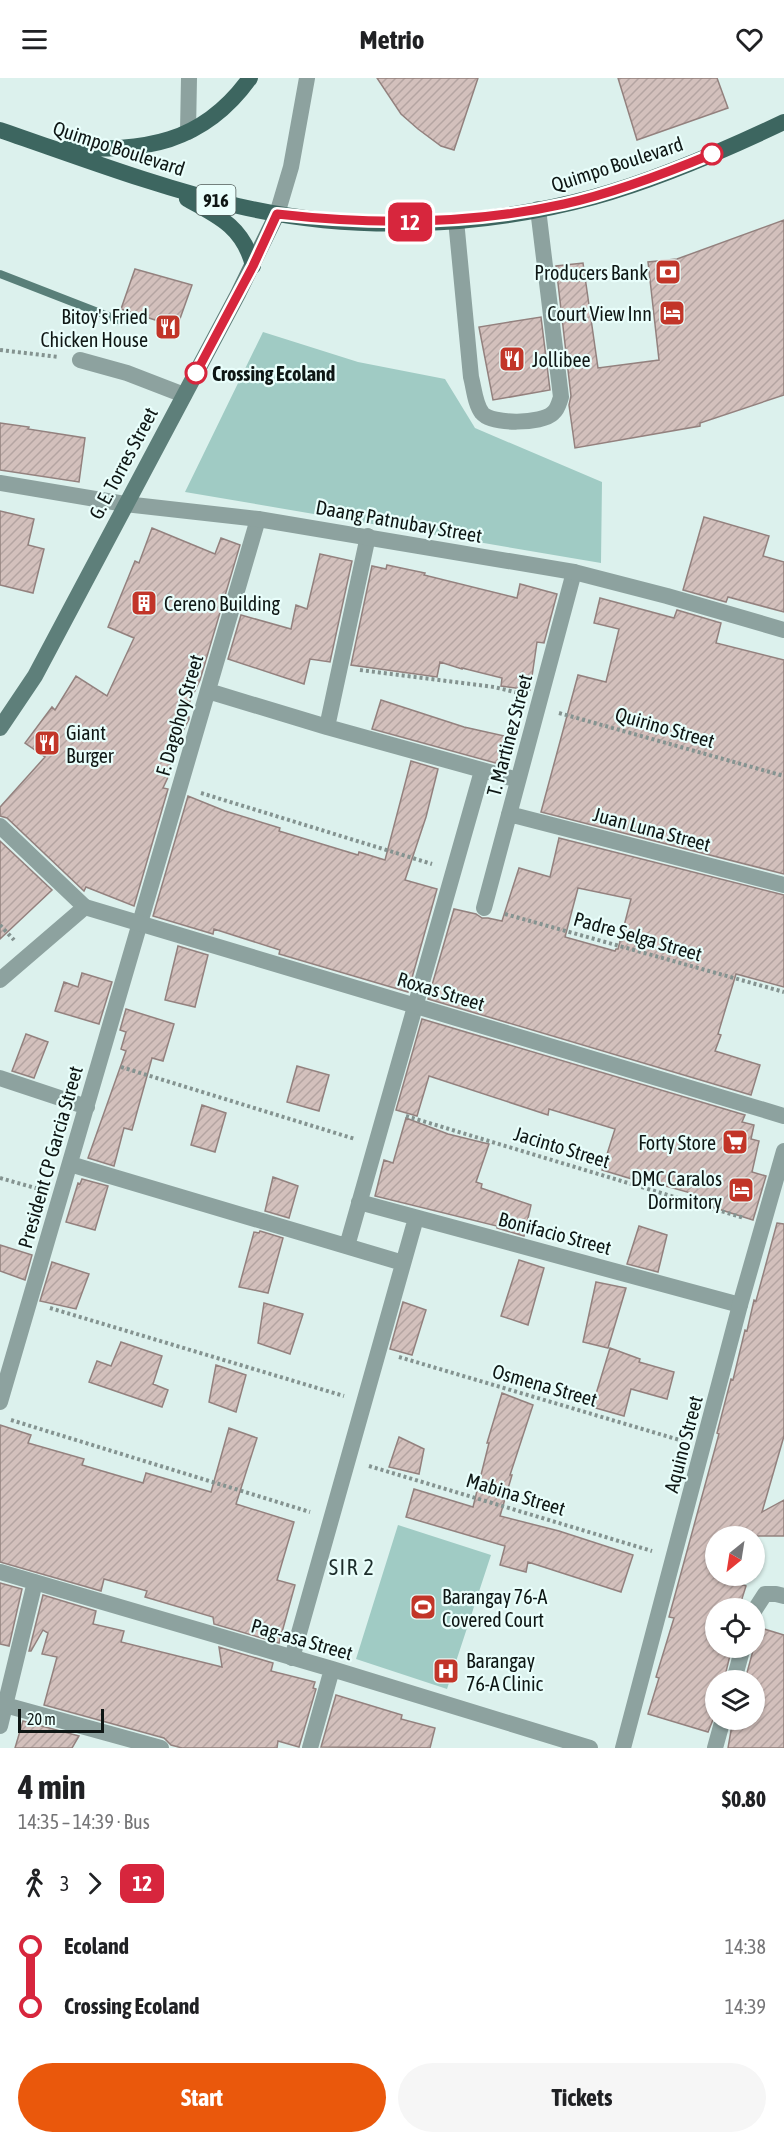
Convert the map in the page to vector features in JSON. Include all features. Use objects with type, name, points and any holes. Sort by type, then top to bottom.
[{"type":"main road","points":[[52,148],[127,148],[168,141],[201,125],[224,106],[250,78]]},
{"type":"main road","name":"Quimpo Boulevard","points":[[0,130],[156,184],[238,206],[277,214],[373,223],[456,220],[538,209],[597,196],[733,146],[784,122]]},
{"type":"main road","points":[[156,184],[204,208],[229,224],[243,239],[253,266]]},
{"type":"main road","name":"G. E. Torres Street","points":[[0,728],[35,676],[253,266],[277,214]]},
{"type":"street","points":[[188,132],[189,78]]},
{"type":"street","points":[[277,214],[291,167],[307,78]]},
{"type":"street","points":[[456,220],[471,377],[477,401],[482,413],[496,421],[532,421],[554,413],[561,397],[538,209]]},
{"type":"street","points":[[80,360],[127,373],[184,394]]},
{"type":"street","name":"Daang Patnubay Street","points":[[0,483],[125,504],[258,519],[368,536],[574,572],[784,630]]},
{"type":"street","name":"F. Dagohoy Street","points":[[140,923],[258,519]]},
{"type":"street","points":[[327,727],[368,536]]},
{"type":"street","name":"T. Martinez Street","points":[[484,908],[574,572]]},
{"type":"street","points":[[208,691],[518,780]]},
{"type":"street","points":[[347,1246],[482,771]]},
{"type":"street","name":"Juan Luna Street","points":[[509,814],[784,885]]},
{"type":"street","points":[[0,826],[85,907],[0,980]]},
{"type":"street","name":"Roxas Street","points":[[85,907],[784,1116]]},
{"type":"street","name":"President CP Garcia Street","points":[[0,1402],[140,923]]},
{"type":"street","points":[[0,1078],[87,1107]]},
{"type":"street","name":"Aquino Street","points":[[623,1748],[784,1151]]},
{"type":"street","points":[[70,1164],[403,1263]]},
{"type":"street","name":"Bonifacio Street","points":[[359,1202],[741,1305]]},
{"type":"street","points":[[292,1658],[416,1218]]},
{"type":"street","name":"Pag-asa Street","points":[[0,1572],[332,1669],[590,1748]]},
{"type":"street","points":[[0,1726],[35,1582]]},
{"type":"street","points":[[762,1598],[765,1594],[784,1596]]},
{"type":"street","points":[[310,1748],[332,1669]]},
{"type":"street","points":[[5,1705],[161,1748]]},
{"type":"street","points":[[715,1748],[720,1730]]},
{"type":"path","points":[[0,350],[80,360]]},
{"type":"path","name":"Quirino Street","points":[[340,668],[495,687],[784,776]]},
{"type":"path","points":[[180,786],[454,871]]},
{"type":"path","name":"Padre Selga Street","points":[[484,908],[784,992]]},
{"type":"path","points":[[100,1061],[376,1145]]},
{"type":"path","name":"Jacinto Street","points":[[386,1110],[764,1224]]},
{"type":"path","points":[[0,1178],[60,1195]]},
{"type":"path","points":[[29,1301],[364,1402]]},
{"type":"path","name":"Osmena Street","points":[[378,1351],[704,1447]]},
{"type":"path","points":[[0,1416],[331,1519]]},
{"type":"path","name":"Mabina Street","points":[[348,1460],[675,1558]]},
{"type":"shaded area","points":[[263,332],[358,362],[445,379],[475,428],[602,482],[601,563],[185,492]]},
{"type":"shaded area","name":"Barangay 76-A Covered Court","points":[[398,1525],[491,1555],[447,1689],[356,1659]]},
{"type":"building","points":[[377,78],[478,78],[454,150],[441,146],[401,114]]},
{"type":"building","points":[[618,78],[717,78],[728,108],[637,140]]},
{"type":"building","points":[[784,220],[784,395],[700,423],[700,426],[575,448],[556,266],[583,263],[598,368],[659,360],[648,262],[677,259]]},
{"type":"building","points":[[135,269],[192,285],[177,327],[121,309]]},
{"type":"building","name":"Jollibee","points":[[541,317],[550,390],[493,400],[479,327]]},
{"type":"building","points":[[0,423],[85,438],[79,482],[0,470]]},
{"type":"building","points":[[0,511],[34,519],[28,545],[44,549],[33,593],[0,585]]},
{"type":"building","points":[[704,517],[769,536],[763,556],[784,562],[784,612],[728,597],[726,602],[683,590]]},
{"type":"building","points":[[152,528],[215,554],[221,538],[240,545],[200,680],[184,714],[189,719],[166,773],[169,775],[163,788],[168,789],[134,906],[86,887],[84,891],[7,818],[0,816],[0,807],[45,757],[25,743],[52,707],[55,710],[76,676],[107,696],[134,638],[108,627],[135,561],[139,563]]},
{"type":"building","points":[[320,554],[352,561],[330,662],[310,659],[304,684],[228,659],[241,615],[291,629],[296,605],[307,609]]},
{"type":"building","points":[[387,565],[517,598],[520,584],[557,594],[544,643],[537,642],[530,690],[501,686],[502,678],[440,662],[437,677],[351,665],[372,566],[386,569]]},
{"type":"building","points":[[600,598],[674,618],[677,610],[721,623],[716,643],[784,660],[784,874],[541,812],[578,675],[606,682],[619,629],[594,623]]},
{"type":"building","points":[[381,700],[464,727],[509,737],[503,765],[372,729]]},
{"type":"building","points":[[411,761],[438,769],[426,817],[405,880],[437,889],[408,992],[279,954],[280,950],[214,929],[213,934],[153,916],[188,796],[225,811],[280,828],[279,831],[358,855],[359,852],[385,860]]},
{"type":"building","points":[[559,838],[784,895],[784,987],[736,974],[715,1051],[760,1065],[751,1095],[428,999],[454,909],[476,914],[482,918],[502,921],[519,868],[550,877]],"holes":[[[578,888],[631,899],[618,949],[615,951],[565,937]]]},
{"type":"building","points":[[0,841],[52,890],[0,939]]},
{"type":"building","points":[[178,946],[208,955],[195,1007],[165,1000]]},
{"type":"building","points":[[82,973],[112,982],[99,1024],[55,1011],[64,982],[78,987]]},
{"type":"building","points":[[126,1009],[174,1024],[163,1061],[152,1058],[132,1130],[124,1128],[114,1166],[88,1158],[126,1051],[121,1049],[126,1032],[120,1030]]},
{"type":"building","points":[[422,1019],[745,1115],[742,1122],[754,1125],[751,1139],[759,1141],[752,1172],[766,1176],[753,1220],[690,1200],[691,1193],[602,1170],[615,1129],[549,1109],[548,1115],[429,1076],[417,1116],[396,1110]]},
{"type":"building","points":[[26,1034],[48,1042],[34,1078],[12,1071]]},
{"type":"building","points":[[297,1066],[329,1075],[319,1111],[287,1102]]},
{"type":"building","points":[[202,1105],[226,1113],[215,1152],[191,1145]]},
{"type":"building","points":[[406,1118],[448,1134],[489,1144],[476,1182],[482,1184],[481,1188],[531,1205],[524,1236],[497,1228],[497,1226],[375,1196],[384,1160],[393,1163]]},
{"type":"building","points":[[273,1177],[298,1186],[289,1218],[265,1211]]},
{"type":"building","points":[[82,1179],[108,1186],[95,1230],[66,1222],[78,1183],[80,1184]]},
{"type":"building","points":[[777,1223],[784,1224],[784,1436],[762,1512],[784,1500],[784,1536],[765,1536],[765,1526],[705,1526],[705,1586],[746,1586],[742,1598],[705,1598],[705,1658],[729,1658],[726,1670],[705,1670],[705,1730],[709,1730],[708,1732],[648,1714],[659,1678],[656,1677],[674,1618],[669,1617],[719,1434],[717,1433],[731,1379],[733,1380],[754,1300],[756,1301]]},
{"type":"building","points":[[639,1226],[667,1235],[658,1272],[627,1264]]},
{"type":"building","points":[[260,1231],[283,1238],[268,1293],[239,1287],[254,1232],[259,1233]]},
{"type":"building","points":[[0,1245],[32,1255],[25,1280],[0,1271]]},
{"type":"building","points":[[519,1260],[544,1268],[528,1325],[501,1316]]},
{"type":"building","points":[[52,1262],[89,1274],[76,1309],[40,1301]]},
{"type":"building","points":[[596,1282],[626,1288],[608,1348],[583,1342]]},
{"type":"building","points":[[403,1302],[426,1310],[412,1355],[390,1349]]},
{"type":"building","points":[[264,1303],[303,1314],[290,1354],[258,1343]]},
{"type":"building","points":[[121,1342],[162,1356],[153,1384],[168,1390],[162,1407],[89,1382],[97,1361],[111,1366]]},
{"type":"building","points":[[610,1348],[640,1359],[639,1362],[674,1372],[667,1399],[631,1389],[624,1416],[592,1407]]},
{"type":"building","points":[[216,1365],[246,1375],[236,1412],[209,1402]]},
{"type":"building","points":[[502,1393],[533,1405],[510,1475],[512,1475],[500,1516],[559,1531],[633,1555],[621,1592],[528,1562],[526,1572],[500,1565],[505,1546],[406,1517],[414,1489],[473,1507],[489,1443],[487,1443]]},
{"type":"building","points":[[0,1425],[31,1435],[28,1443],[84,1459],[82,1465],[143,1483],[146,1473],[211,1492],[229,1428],[257,1438],[236,1504],[294,1522],[277,1580],[295,1585],[279,1643],[214,1624],[213,1617],[145,1597],[147,1591],[104,1579],[101,1591],[0,1562]]},
{"type":"building","points":[[399,1437],[424,1449],[419,1474],[389,1467]]},
{"type":"building","points":[[0,1583],[22,1589],[9,1646],[0,1644]]},
{"type":"building","points":[[43,1595],[96,1611],[93,1624],[124,1631],[121,1642],[222,1667],[219,1647],[273,1663],[271,1671],[315,1682],[313,1688],[316,1689],[299,1747],[278,1741],[277,1748],[182,1748],[171,1745],[164,1738],[44,1705],[57,1657],[42,1654],[48,1633],[43,1630],[29,1651]]},
{"type":"building","points":[[765,1629],[784,1635],[784,1748],[728,1748],[731,1730],[765,1730],[765,1670],[748,1670],[751,1658],[765,1658]]},
{"type":"building","points":[[336,1695],[402,1715],[401,1719],[435,1728],[430,1748],[321,1747]]},
{"type":"building","points":[[23,1721],[79,1736],[72,1748],[15,1748]]},
{"type":"waterway","points":[[0,274],[121,321]]},
{"type":"bus line","name":"12","points":[[196,373],[253,266],[277,214],[373,223],[495,216],[552,207],[597,196],[712,154]]},
{"type":"place","name":"Producers Bank","points":[[668,272]]},
{"type":"place","name":"Court View Inn","points":[[672,313]]},
{"type":"place","name":"Bitoy's Fried Chicken House","points":[[168,327]]},
{"type":"place","name":"Jollibee","points":[[512,359]]},
{"type":"place","name":"Crossing Ecoland","points":[[196,373]]},
{"type":"place","name":"Cereno Building","points":[[144,603]]},
{"type":"place","name":"Giant Burger","points":[[47,743]]},
{"type":"place","name":"Forty Store","points":[[735,1142]]},
{"type":"place","name":"DMC Caralos Dormitory","points":[[741,1190]]},
{"type":"place","name":"Barangay 76-A Covered Court","points":[[423,1607]]},
{"type":"place","name":"Barangay 76-A Clinic","points":[[446,1671]]},
{"type":"district","name":"SIR 2","points":[[352,1567]]}]
